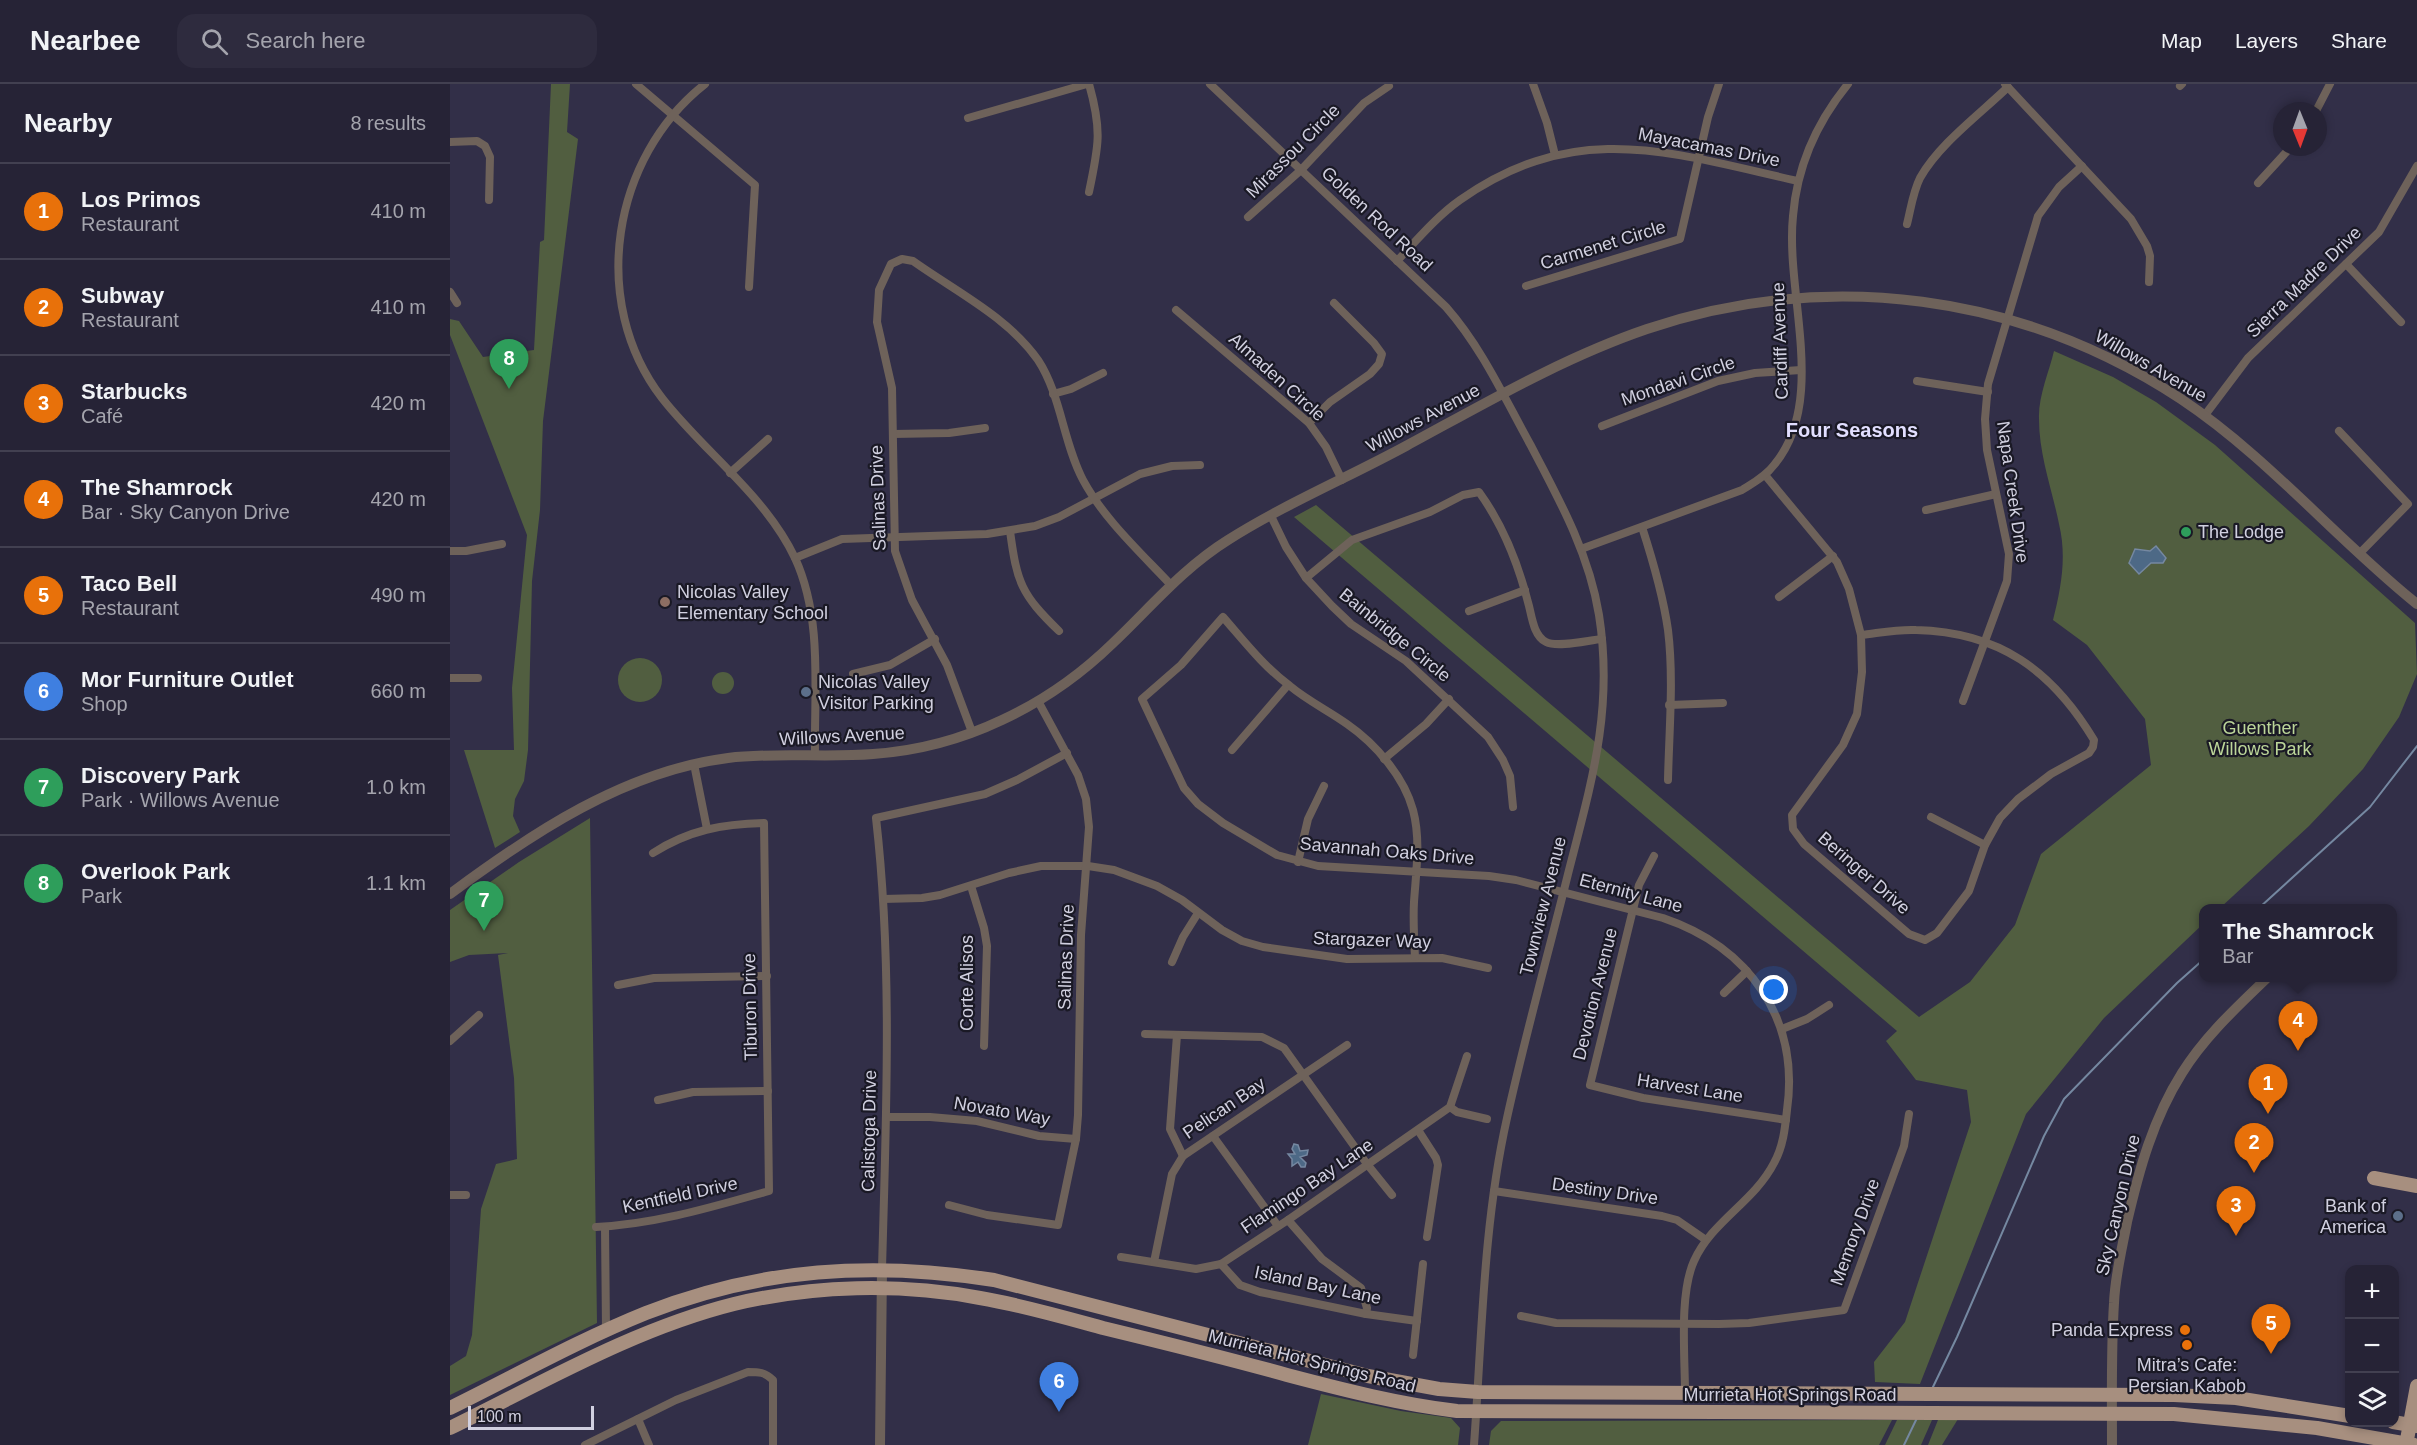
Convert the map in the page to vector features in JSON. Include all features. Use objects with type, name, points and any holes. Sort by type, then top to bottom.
[{"type":"main road","points":[[2374,1178],[2417,1186]]},
{"type":"main road","name":"Murrieta Hot Springs Road","points":[[450,1408],[606,1330],[648,1312],[729,1287],[803,1273],[882,1269],[949,1273],[994,1280],[1368,1376],[1438,1389],[1478,1392],[2112,1394],[2226,1397],[2345,1415]]},
{"type":"main road","name":"Murrieta Hot Springs Road","points":[[450,1428],[612,1348],[698,1314],[779,1296],[819,1291],[882,1288],[981,1298],[1371,1397],[1420,1407],[1476,1412],[2112,1413],[2216,1417],[2318,1428],[2409,1444]]},
{"type":"main road","points":[[2409,1444],[2417,1386]]},
{"type":"street","points":[[636,84],[755,185],[749,287]]},
{"type":"street","points":[[705,84],[673,114],[652,141],[639,167],[625,206],[620,230],[618,259],[620,292],[633,344],[651,380],[677,417],[770,518],[795,558],[805,584],[814,629],[815,756]]},
{"type":"street","points":[[968,118],[1088,84],[1099,127],[1097,153],[1089,192]]},
{"type":"street","name":"Golden Rod Road","points":[[1210,84],[1460,323],[1479,349],[1503,394]]},
{"type":"street","points":[[1533,84],[1547,123],[1555,155]]},
{"type":"street","points":[[1699,159],[1708,117],[1719,84]]},
{"type":"street","name":"Cardiff Avenue","points":[[1581,549],[1742,490],[1765,475],[1776,464],[1797,423],[1802,392],[1792,219],[1798,181],[1820,126],[1848,84]]},
{"type":"street","points":[[2321,102],[2330,84]]},
{"type":"street","name":"Mirassou Circle","points":[[1248,217],[1301,170],[1364,103],[1389,86]]},
{"type":"street","points":[[1907,224],[1915,190],[1930,164],[1940,151],[2006,86],[2141,232],[2150,256],[2149,282]]},
{"type":"street","points":[[450,142],[477,141],[486,146],[489,157],[489,200]]},
{"type":"street","name":"Mayacamas Drive","points":[[1397,261],[1437,219],[1458,201],[1507,172],[1555,155],[1586,150],[1635,148],[1658,150],[1798,181]]},
{"type":"street","points":[[2258,183],[2283,156]]},
{"type":"street","name":"Carmenet Circle","points":[[1526,286],[1680,239],[1699,159]]},
{"type":"street","name":"Napa Creek Drive","points":[[1963,701],[2007,581],[2009,554],[1987,450],[1985,419],[1988,392],[2038,216],[2059,187],[2082,166]]},
{"type":"street","name":"Sierra Madre Drive","points":[[2205,415],[2248,358],[2379,232],[2417,166]]},
{"type":"street","name":"Salinas Drive","points":[[972,732],[947,665],[912,600],[897,560],[894,536],[892,388],[890,373],[879,339],[876,305],[879,290],[891,264],[902,259],[913,261],[991,314],[1037,359],[1046,374],[1053,394]]},
{"type":"street","points":[[2346,264],[2401,322]]},
{"type":"street","points":[[450,292],[457,303]]},
{"type":"street","name":"Willows Avenue","points":[[450,892],[515,849],[600,798],[646,778],[694,764],[746,757],[893,752],[972,732],[1038,701],[1090,664],[1170,585],[1226,541],[1270,516],[1570,360],[1643,330],[1730,305],[1796,298],[1894,298],[1953,306],[2008,318],[2097,351],[2177,396],[2233,437],[2359,554],[2417,604]]},
{"type":"street","points":[[1309,423],[1330,402],[1370,374],[1379,364],[1382,354],[1334,303]]},
{"type":"street","name":"Almaden Circle","points":[[1176,310],[1309,423],[1326,447],[1342,480]]},
{"type":"street","name":"Mondavi Circle","points":[[1602,426],[1718,381],[1755,373],[1801,370]]},
{"type":"street","points":[[1103,373],[1071,389],[1053,394],[1070,450],[1094,497],[1120,531],[1170,585]]},
{"type":"street","points":[[1917,381],[1988,392]]},
{"type":"street","name":"Townview Avenue","points":[[1474,1445],[1486,1253],[1494,1191],[1506,1120],[1601,739],[1604,671],[1595,595],[1581,549],[1564,509],[1503,394]]},
{"type":"street","points":[[893,434],[949,433],[985,428]]},
{"type":"street","points":[[2339,430],[2408,504],[2359,554]]},
{"type":"street","points":[[730,473],[768,439]]},
{"type":"street","points":[[795,558],[842,539],[987,534],[1035,526],[1059,517],[1140,474],[1172,466],[1200,465]]},
{"type":"street","name":"Beringer Drive","points":[[1765,475],[1833,556],[1849,589],[1861,634],[1862,672],[1857,714],[1843,745],[1792,815],[1793,829],[1804,844],[1909,934],[1924,940],[1937,933],[1969,891],[1985,845]]},
{"type":"street","points":[[1306,578],[1352,540],[1430,512],[1463,495],[1479,492],[1508,543],[1525,590],[1536,632],[1545,642],[1553,644],[1602,639]]},
{"type":"street","points":[[1926,510],[1996,494]]},
{"type":"street","name":"Bainbridge Circle","points":[[1270,516],[1306,578],[1332,606],[1352,624],[1406,661],[1488,737],[1510,776],[1513,807]]},
{"type":"street","points":[[1642,526],[1655,567],[1668,631],[1668,780]]},
{"type":"street","points":[[1010,531],[1016,571],[1024,592],[1035,607],[1059,631]]},
{"type":"street","points":[[450,551],[502,543]]},
{"type":"street","points":[[1779,597],[1833,556]]},
{"type":"street","points":[[1468,611],[1525,590]]},
{"type":"street","name":"Savannah Oaks Drive","points":[[1288,685],[1223,617],[1181,664],[1142,699],[1184,788],[1198,804],[1252,842],[1277,855],[1298,862],[1318,866],[1489,876],[1564,892]]},
{"type":"street","points":[[1861,634],[1923,630],[1942,631],[1986,640],[2022,660],[2066,698],[2094,740],[2089,753],[2051,774],[2018,799],[2000,818],[1985,845],[1931,817]]},
{"type":"street","points":[[853,674],[890,664],[934,639]]},
{"type":"street","points":[[450,678],[478,678]]},
{"type":"street","points":[[1232,750],[1288,685],[1349,725],[1384,759],[1407,794],[1413,811],[1417,844],[1414,957]]},
{"type":"street","points":[[1384,759],[1426,724],[1449,699]]},
{"type":"street","name":"Salinas Drive","points":[[949,1205],[987,1215],[1058,1225],[1076,1139],[1081,935],[1088,866],[1088,813],[1083,787],[1038,701]]},
{"type":"street","points":[[1669,705],[1723,703]]},
{"type":"street","name":"Calistoga Drive","points":[[880,1445],[887,1117],[883,899],[876,818],[985,794],[1067,753]]},
{"type":"street","points":[[653,852],[673,840],[707,829],[694,764]]},
{"type":"street","points":[[1298,862],[1308,819],[1324,786]]},
{"type":"street","name":"Tiburon Drive","points":[[707,829],[764,823],[769,1191]]},
{"type":"street","name":"Devotion Avenue","points":[[1590,1085],[1632,910],[1639,885],[1654,856]]},
{"type":"street","name":"Stargazer Way","points":[[883,899],[922,898],[971,886],[1024,869],[1064,865],[1088,866],[1114,870],[1156,886],[1182,900],[1222,930],[1263,947],[1347,959],[1442,958],[1488,968]]},
{"type":"street","name":"Corte Alisos","points":[[971,886],[987,946],[984,1046]]},
{"type":"street","name":"Eternity Lane","points":[[1564,892],[1684,925],[1709,937],[1728,951],[1761,988],[1782,1029],[1789,1071],[1790,1094],[1780,1150],[1763,1181],[1706,1240],[1693,1263],[1686,1286],[1685,1393]]},
{"type":"street","points":[[1172,962],[1183,937],[1198,913]]},
{"type":"street","points":[[1724,993],[1747,971]]},
{"type":"street","points":[[618,985],[654,978],[767,976]]},
{"type":"street","name":"Sky Canyon Drive","points":[[2112,1445],[2114,1301],[2134,1194],[2151,1134],[2178,1080],[2201,1046],[2225,1018],[2263,982]]},
{"type":"street","points":[[1782,1029],[1829,1005]]},
{"type":"street","points":[[450,1041],[479,1015]]},
{"type":"street","points":[[1145,1034],[1262,1037],[1284,1048],[1392,1195]]},
{"type":"street","points":[[1177,1035],[1170,1129],[1183,1156]]},
{"type":"street","name":"Pelican Bay","points":[[1154,1262],[1172,1174],[1183,1156],[1347,1045]]},
{"type":"street","points":[[1467,1056],[1450,1107],[1456,1112],[1487,1119]]},
{"type":"street","name":"Harvest Lane","points":[[1590,1085],[1643,1098],[1786,1120]]},
{"type":"street","points":[[658,1100],[693,1092],[768,1091]]},
{"type":"street","name":"Flamingo Bay Lane","points":[[1121,1257],[1196,1269],[1221,1264],[1450,1107]]},
{"type":"street","name":"Memory Drive","points":[[1685,1323],[1749,1323],[1844,1310],[1904,1146],[1909,1114]]},
{"type":"street","name":"Novato Way","points":[[887,1117],[930,1117],[977,1121],[1039,1136],[1076,1139]]},
{"type":"street","points":[[1418,1130],[1438,1165],[1427,1237]]},
{"type":"street","points":[[1213,1136],[1278,1226]]},
{"type":"street","name":"Kentfield Drive","points":[[606,1330],[601,1227],[673,1217],[769,1191]]},
{"type":"street","name":"Destiny Drive","points":[[1494,1191],[1662,1216],[1677,1220],[1706,1240]]},
{"type":"street","points":[[450,1195],[466,1195]]},
{"type":"street","points":[[1288,1220],[1322,1259],[1361,1288],[1366,1314]]},
{"type":"street","name":"Island Bay Lane","points":[[1221,1264],[1240,1285],[1260,1292],[1366,1314],[1417,1321]]},
{"type":"street","points":[[1413,1355],[1423,1264]]},
{"type":"street","points":[[1521,1316],[1556,1323],[1685,1323]]},
{"type":"street","points":[[585,1445],[676,1400],[748,1372],[766,1374],[773,1380],[773,1445]]},
{"type":"street","points":[[638,1419],[649,1445]]},
{"type":"green space","points":[[551,84],[570,84],[567,132],[578,139],[543,421],[540,510],[532,581],[528,750],[524,781],[515,799],[513,816],[520,832],[495,848],[464,750],[514,750],[512,688],[527,535],[450,335],[450,319],[459,321],[483,357],[534,350],[540,242],[544,240]]},
{"type":"green space","name":"Guenther Willows Park","points":[[2054,351],[2113,377],[2156,402],[2215,445],[2415,623],[2417,674],[2399,717],[2363,769],[2309,826],[2224,904],[2199,904],[2199,928],[2104,1018],[2026,1114],[1920,1384],[1875,1382],[1874,1362],[1905,1322],[1971,1122],[1967,1090],[1916,1080],[1886,1041],[1897,1031],[1294,517],[1316,505],[1919,1017],[1970,982],[2015,925],[2041,854],[2151,765],[2145,719],[2087,645],[2053,620],[2061,584],[2063,548],[2043,459],[2039,419],[2042,393]]},
{"type":"green space","points":[[640,658],[655,665],[662,680],[655,695],[640,702],[625,695],[618,680],[625,665]]},
{"type":"green space","points":[[723,672],[731,675],[734,683],[731,691],[723,694],[715,691],[712,683],[715,675]]},
{"type":"green space","points":[[590,818],[597,1323],[450,1395],[450,1366],[466,1356],[472,1335],[481,1209],[496,1164],[517,1159],[514,1078],[498,955],[508,953],[469,955],[450,962],[450,910],[519,862]]},
{"type":"green space","points":[[1321,1394],[1401,1411],[1451,1418],[1460,1428],[1458,1445],[1308,1445]]},
{"type":"green space","points":[[1958,1419],[1942,1445],[1928,1445],[1938,1420]]},
{"type":"green space","points":[[1892,1420],[1879,1445],[1489,1445],[1491,1431],[1501,1421]]},
{"type":"green space","points":[[1897,1420],[1932,1420],[1921,1445],[1885,1445]]},
{"type":"water","points":[[2156,546],[2166,558],[2163,563],[2151,563],[2139,574],[2129,563],[2135,549],[2150,551]]},
{"type":"water","points":[[1294,1144],[1298,1145],[1300,1151],[1308,1150],[1307,1155],[1300,1157],[1306,1163],[1305,1167],[1301,1167],[1298,1162],[1292,1166],[1292,1159],[1288,1154],[1295,1154],[1292,1149]]},
{"type":"waterway","points":[[2263,904],[2370,807],[2417,746]]},
{"type":"waterway","points":[[1932,1389],[1957,1337],[2044,1136],[2064,1099],[2199,963]]},
{"type":"waterway","points":[[1904,1445],[1917,1418]]},
{"type":"place","name":"Overlook Park","points":[[509,389]]},
{"type":"place","name":"The Lodge","points":[[2186,532]]},
{"type":"place","name":"Nicolas Valley Elementary School","points":[[665,602]]},
{"type":"place","name":"Nicolas Valley Visitor Parking","points":[[806,692]]},
{"type":"place","name":"Discovery Park","points":[[484,931]]},
{"type":"place","name":"The Shamrock","points":[[2298,1051]]},
{"type":"place","name":"Los Primos","points":[[2268,1114]]},
{"type":"place","name":"Subway","points":[[2254,1173]]},
{"type":"place","name":"Bank of America","points":[[2398,1216]]},
{"type":"place","name":"Starbucks","points":[[2236,1236]]},
{"type":"place","name":"Panda Express","points":[[2185,1330]]},
{"type":"place","name":"Mitra’s Cafe: Persian Kabob","points":[[2187,1345]]},
{"type":"place","name":"Taco Bell","points":[[2271,1354]]},
{"type":"place","name":"Mor Furniture Outlet","points":[[1059,1412]]},
{"type":"district","name":"Four Seasons","points":[[1852,430]]}]
